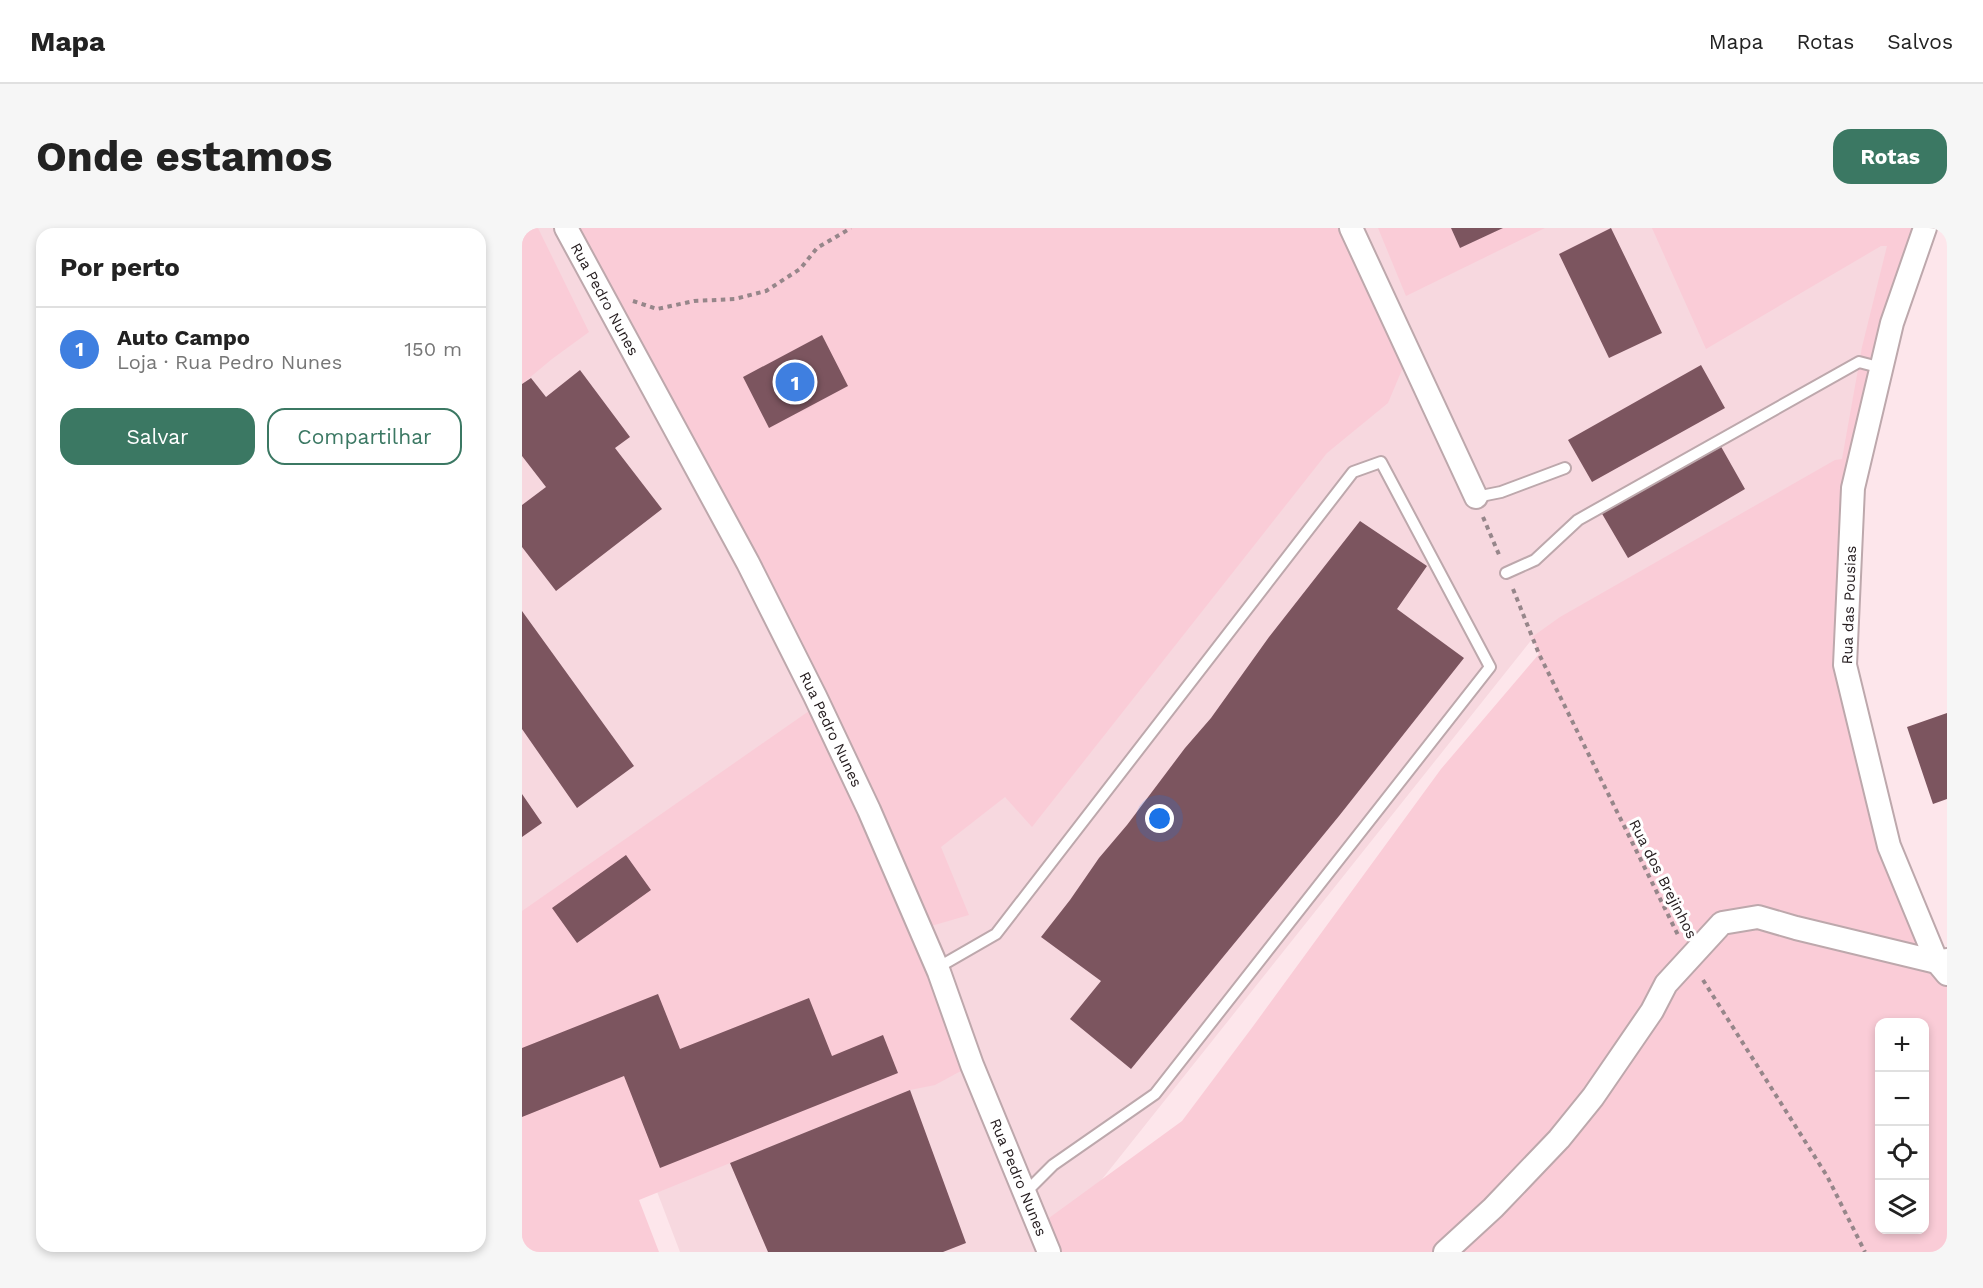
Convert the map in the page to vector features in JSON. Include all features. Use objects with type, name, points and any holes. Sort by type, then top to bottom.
[{"type":"street","name":"Rua Pedro Nunes","points":[[566,228],[748,563],[869,810],[937,969],[972,1065],[1049,1252]]},
{"type":"street","points":[[1351,228],[1476,497]]},
{"type":"street","name":"Rua das Pousias","points":[[1925,228],[1892,322],[1853,488],[1845,665],[1889,846],[1944,965]]},
{"type":"street","points":[[1445,1252],[1493,1208],[1559,1139],[1593,1097],[1652,1011],[1666,984],[1722,923],[1758,917],[1944,965]]},
{"type":"lane","points":[[1506,573],[1535,560],[1578,520],[1859,362],[1882,368]]},
{"type":"lane","points":[[937,969],[996,934],[1353,472],[1381,462],[1490,668],[1155,1094],[1053,1165],[1025,1193]]},
{"type":"lane","points":[[1476,497],[1501,492],[1565,468]]},
{"type":"path","points":[[598,288],[617,303],[633,301],[657,309],[694,301],[735,299],[766,291],[800,269],[817,248],[851,228]]},
{"type":"path","name":"Rua dos Brejinhos","points":[[1476,497],[1539,654],[1689,958],[1827,1176],[1865,1252]]},
{"type":"shaded area","points":[[522,228],[1920,228],[1854,477],[1533,638],[1060,1232],[1067,1252],[680,1252],[656,1189],[522,1238]]},
{"type":"shaded area","points":[[522,228],[538,228],[589,332],[522,384]]},
{"type":"shaded area","points":[[566,228],[1351,228],[1409,353],[1388,403],[1327,453],[1032,827],[1005,797],[941,847],[969,915],[921,929],[972,1065],[935,1085],[910,1090],[639,1200],[659,1252],[522,1252],[522,911],[819,704]]},
{"type":"shaded area","points":[[1378,228],[1451,228],[1460,248],[1502,228],[1545,228],[1406,296]]},
{"type":"shaded area","points":[[1652,228],[1925,228],[1853,488],[1845,665],[1889,846],[1947,974],[1947,1252],[1049,1252],[1038,1226],[1182,1121],[1441,769],[1539,654],[1532,637],[1560,617],[1835,460],[1842,459],[1862,347],[1887,246],[1881,246],[1706,349]]},
{"type":"building","points":[[1451,228],[1503,228],[1460,248]]},
{"type":"building","points":[[1611,228],[1662,333],[1609,358],[1559,254]]},
{"type":"building","points":[[822,335],[848,386],[769,428],[743,377]]},
{"type":"building","points":[[1701,365],[1725,408],[1592,482],[1568,440]]},
{"type":"building","points":[[580,370],[630,437],[615,448],[662,509],[556,591],[522,547],[522,505],[546,487],[522,456],[522,384],[531,378],[546,397]]},
{"type":"building","points":[[1719,443],[1745,489],[1628,558],[1601,512]]},
{"type":"building","points":[[1360,521],[1427,566],[1397,609],[1464,658],[1339,816],[1131,1069],[1070,1019],[1101,981],[1041,937],[1099,858],[1211,718],[1269,637]]},
{"type":"building","points":[[522,611],[634,766],[577,808],[522,729]]},
{"type":"building","points":[[1947,713],[1947,799],[1933,804],[1907,727]]},
{"type":"building","points":[[522,794],[542,823],[522,837]]},
{"type":"building","points":[[626,855],[651,890],[577,943],[552,908]]},
{"type":"building","points":[[658,994],[680,1049],[809,998],[832,1056],[883,1035],[898,1073],[660,1168],[624,1076],[522,1117],[522,1048]]},
{"type":"building","points":[[910,1090],[966,1243],[943,1252],[768,1252],[730,1163]]},
{"type":"place","name":"Auto Campo","points":[[795,382]]}]
